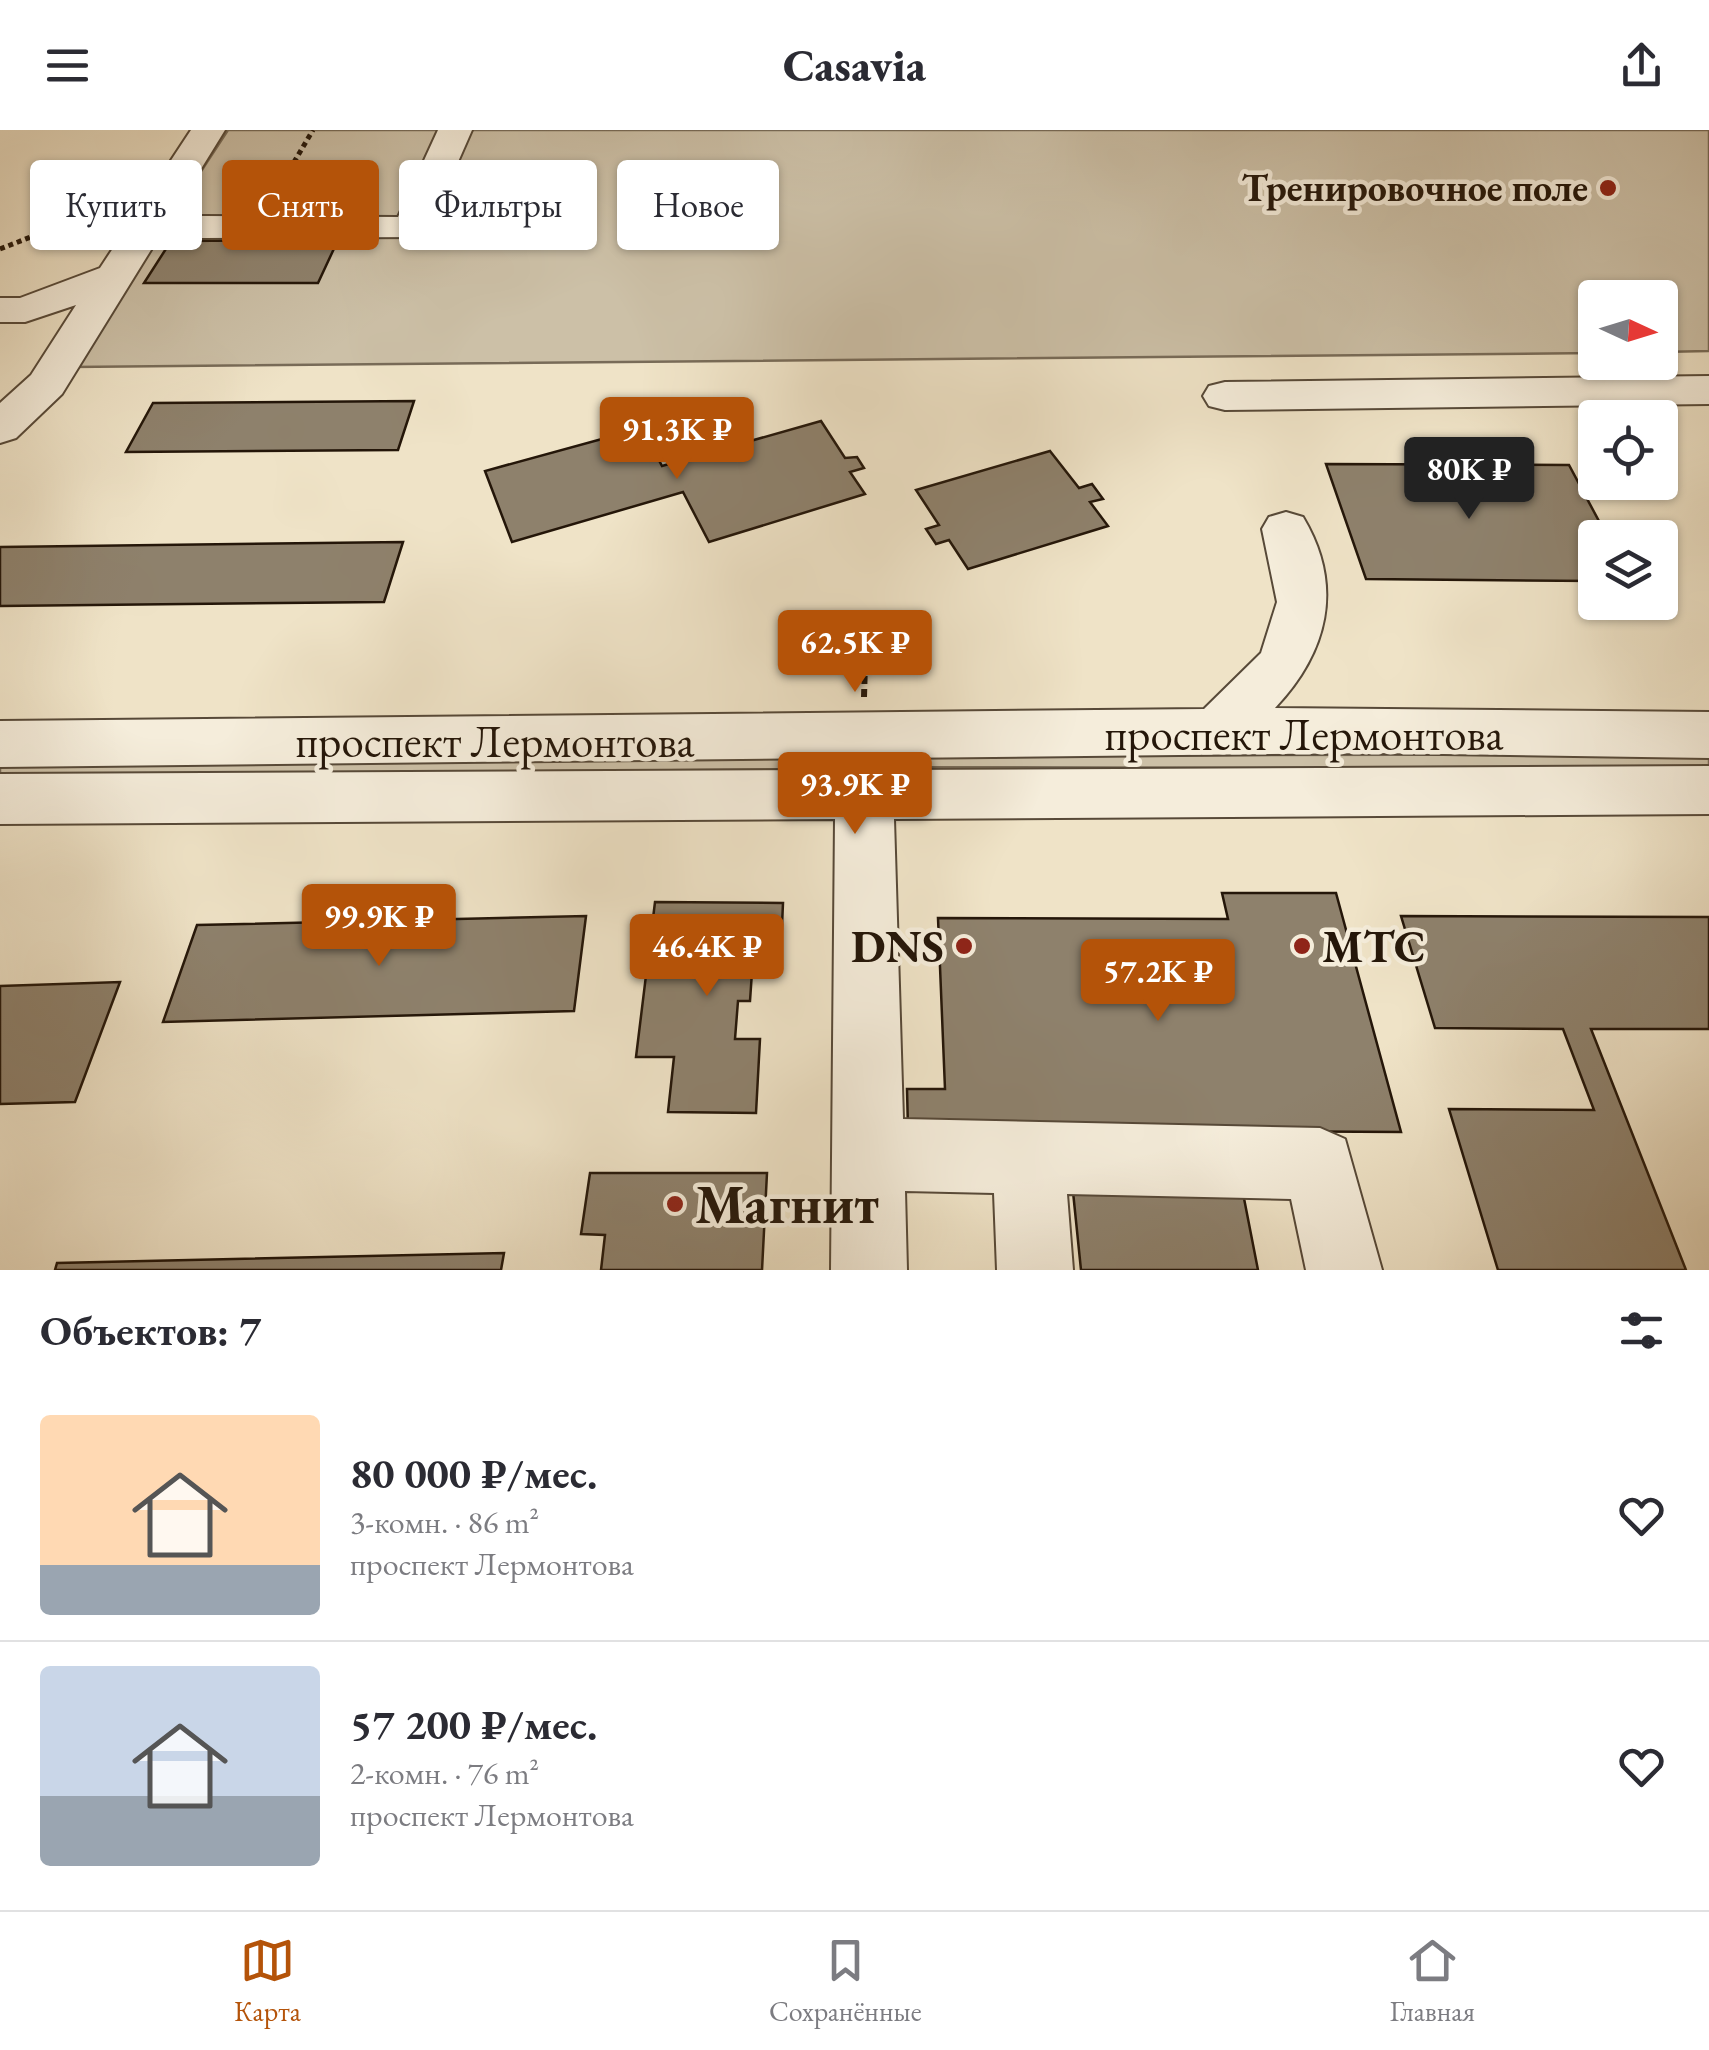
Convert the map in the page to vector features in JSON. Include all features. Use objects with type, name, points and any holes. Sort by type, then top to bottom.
[{"type":"street","points":[[189,160],[208,130]]},
{"type":"street","points":[[202,227],[412,230],[455,130]]},
{"type":"street","points":[[0,428],[47,384],[131,250]]},
{"type":"street","points":[[0,345],[13,310],[114,276]]},
{"type":"street","points":[[1225,396],[1709,390]]},
{"type":"street","points":[[1217,732],[1284,664],[1315,602],[1286,529]]},
{"type":"street","points":[[1284,664],[1377,730]]},
{"type":"street","name":"проспект Лермонтова","points":[[0,799],[864,766],[1217,732],[1709,735]]},
{"type":"street","name":"проспект Лермонтова","points":[[0,744],[1709,790]]},
{"type":"street","points":[[864,766],[869,1270]]},
{"type":"street","points":[[867,1154],[1320,1164],[1344,1270]]},
{"type":"street","points":[[1028,1158],[1036,1270]]},
{"type":"path","points":[[295,160],[313,130]]},
{"type":"path","points":[[0,249],[30,237]]},
{"type":"shaded area","points":[[228,130],[1709,130],[1709,351],[1678,352],[1678,280],[1578,280],[1578,353],[73,367],[150,250],[202,250],[202,170]]},
{"type":"shaded area","points":[[1709,754],[1709,769],[902,767],[902,756]]},
{"type":"shaded area","points":[[812,757],[811,769],[0,776],[0,762]]},
{"type":"building","points":[[202,241],[222,241],[222,250],[333,250],[318,283],[144,283],[165,250],[202,250]]},
{"type":"building","points":[[414,401],[398,450],[126,452],[153,403]]},
{"type":"building","points":[[821,421],[845,458],[857,457],[864,468],[850,472],[865,494],[709,542],[683,492],[512,542],[485,471],[642,428],[662,466]]},
{"type":"building","points":[[1050,451],[1079,488],[1092,484],[1103,499],[1090,502],[1108,526],[968,569],[949,540],[936,544],[926,529],[939,525],[916,490]]},
{"type":"building","points":[[1326,464],[1569,465],[1578,482],[1578,500],[1588,500],[1598,520],[1578,520],[1578,581],[1366,579]]},
{"type":"building","points":[[403,542],[384,602],[0,606],[0,547]]},
{"type":"building","points":[[1222,893],[1336,893],[1401,1132],[908,1129],[907,1089],[945,1089],[938,918],[1228,919]]},
{"type":"building","points":[[655,902],[783,903],[780,972],[752,972],[750,1001],[738,1001],[735,1039],[760,1039],[756,1113],[668,1112],[674,1057],[636,1057]]},
{"type":"building","points":[[586,916],[574,1011],[163,1022],[197,925]]},
{"type":"building","points":[[1401,916],[1709,917],[1709,1029],[1591,1029],[1686,1270],[1498,1270],[1449,1109],[1594,1110],[1563,1029],[1435,1028]]},
{"type":"building","points":[[120,982],[75,1102],[0,1104],[0,986]]},
{"type":"building","name":"Магнит","points":[[590,1173],[767,1173],[762,1270],[601,1270],[605,1235],[581,1234]]},
{"type":"building","points":[[1072,1182],[1241,1183],[1258,1270],[1081,1270]]},
{"type":"building","points":[[504,1253],[501,1270],[55,1270],[57,1263]]},
{"type":"place","name":"Тренировочное поле","points":[[1608,188]]},
{"type":"place","name":"DNS","points":[[964,946]]},
{"type":"place","name":"МТС","points":[[1302,946]]},
{"type":"place","name":"Магнит","points":[[675,1204]]}]
